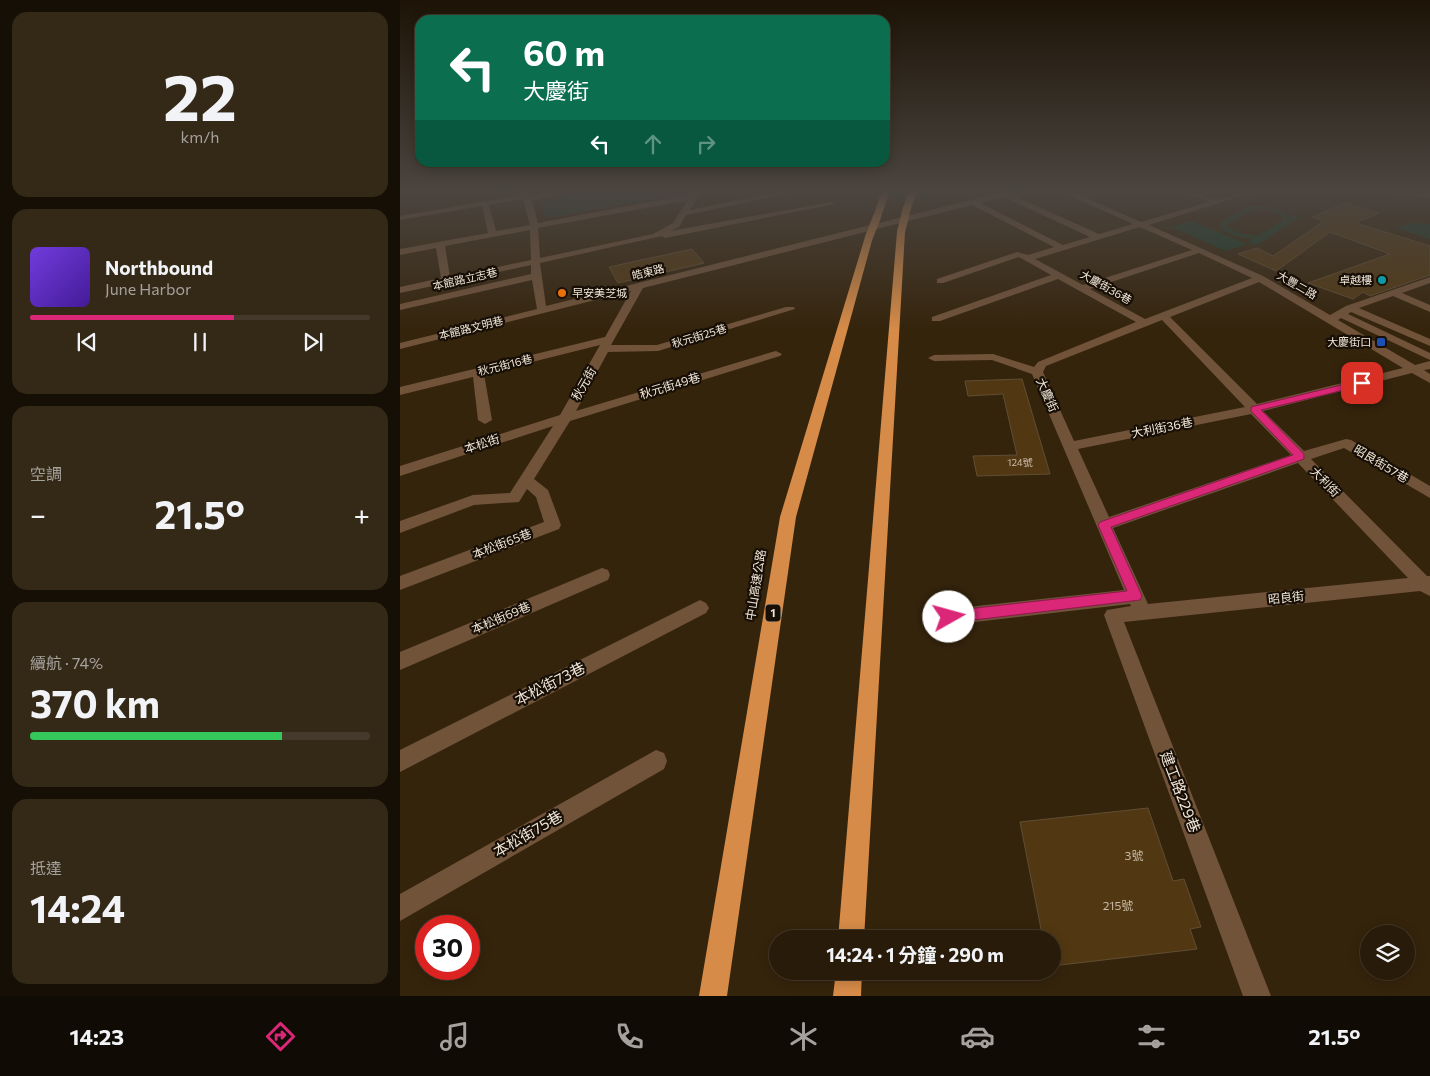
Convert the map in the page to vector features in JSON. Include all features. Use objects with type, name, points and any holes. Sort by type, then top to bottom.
[{"type":"highway","name":"中山高速公路","points":[[714,996],[788,517],[869,236]]},
{"type":"highway","points":[[852,930],[901,236]]},
{"type":"highway","points":[[847,996],[848,980]]},
{"type":"street","points":[[400,252],[480,236]]},
{"type":"street","points":[[534,236],[536,276],[542,310]]},
{"type":"street","points":[[400,290],[654,236]]},
{"type":"street","name":"皓東路","points":[[542,310],[836,236]]},
{"type":"street","points":[[1040,236],[1062,248]]},
{"type":"street","name":"大豐二路","points":[[1169,236],[1341,314],[1430,379]]},
{"type":"street","points":[[940,281],[1020,254],[1028,258],[1098,237]]},
{"type":"street","points":[[440,244],[446,280]]},
{"type":"street","points":[[1082,288],[1200,250]]},
{"type":"street","name":"大慶街36巷","points":[[1028,258],[1145,323]]},
{"type":"street","points":[[936,319],[1060,275]]},
{"type":"street","name":"本館路立志巷","points":[[400,307],[536,276]]},
{"type":"street","name":"大慶街","points":[[1139,604],[1037,372],[1042,364],[1260,278]]},
{"type":"street","points":[[1341,314],[1393,293],[1430,281]]},
{"type":"street","name":"秋元街","points":[[400,526],[473,500],[514,498],[565,418],[639,286]]},
{"type":"street","points":[[1393,293],[1430,308]]},
{"type":"street","name":"秋元街25巷","points":[[607,344],[658,348],[790,309]]},
{"type":"street","name":"本館路文明巷","points":[[400,346],[542,310]]},
{"type":"street","points":[[1341,314],[1430,343]]},
{"type":"street","points":[[1341,314],[1430,357]]},
{"type":"street","name":"大利街","points":[[1164,316],[1428,586]]},
{"type":"street","name":"秋元街16巷","points":[[400,391],[607,344]]},
{"type":"street","name":"秋元街49巷","points":[[565,418],[776,354]]},
{"type":"street","points":[[934,358],[993,357],[1037,372]]},
{"type":"street","name":"大利街36巷","points":[[1070,446],[1254,409],[1430,365]]},
{"type":"street","points":[[478,372],[485,420]]},
{"type":"street","name":"本松街","points":[[400,471],[565,418]]},
{"type":"street","name":"昭良街57巷","points":[[1104,525],[1346,443],[1430,493]]},
{"type":"street","name":"本松街65巷","points":[[400,583],[553,525],[543,494],[526,480]]},
{"type":"street","name":"本松街69巷","points":[[400,661],[602,576]]},
{"type":"street","name":"昭良街","points":[[1139,604],[1428,586]]},
{"type":"street","points":[[949,617],[1139,604]]},
{"type":"street","name":"建工路229巷","points":[[1139,604],[1113,615],[1257,996]]},
{"type":"street","name":"本松街73巷","points":[[400,761],[700,608]]},
{"type":"street","name":"本松街75巷","points":[[400,908],[656,760]]},
{"type":"green space","points":[[1193,236],[1229,236],[1247,244],[1226,251]]},
{"type":"green space","points":[[1238,236],[1270,236],[1257,245],[1248,242],[1252,239]]},
{"type":"building","points":[[1301,236],[1324,236],[1276,271],[1238,254],[1257,248],[1273,256]]},
{"type":"building","points":[[1342,236],[1399,236],[1430,246],[1430,275],[1370,296],[1363,292],[1353,299],[1308,283],[1390,254]]},
{"type":"building","points":[[692,249],[704,263],[618,283],[609,267]]},
{"type":"building","points":[[1022,379],[1050,474],[977,476],[973,456],[1017,455],[1003,394],[968,396],[965,381]]},
{"type":"building","points":[[1148,808],[1173,881],[1184,879],[1201,927],[1190,929],[1197,949],[1061,965],[1061,930],[1041,930],[1020,822]]},
{"type":"place","name":"卓越樓","points":[[1382,280]]},
{"type":"place","name":"早安美芝城","points":[[562,293]]},
{"type":"place","name":"大慶街口","points":[[1381,342]]},
{"type":"route","points":[[949,617],[1135,596],[1104,525],[1301,457],[1254,409],[1362,383]]}]
